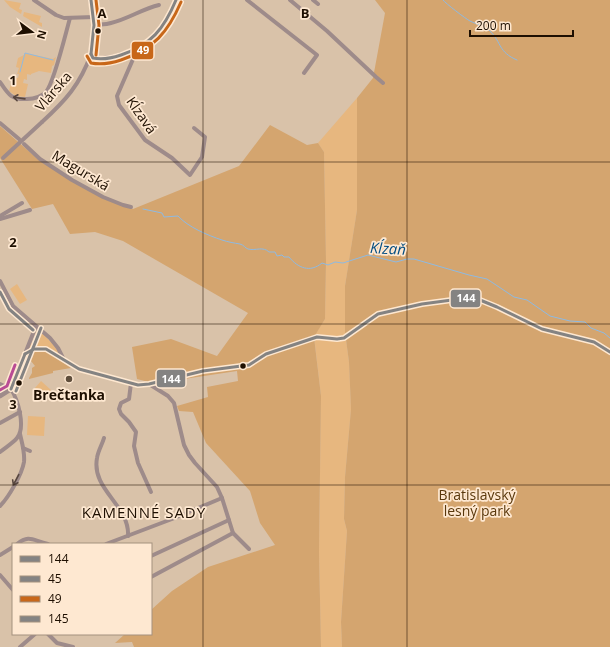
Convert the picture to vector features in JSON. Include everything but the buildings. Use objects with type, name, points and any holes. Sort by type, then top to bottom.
[{"type":"street","points":[[34,0],[56,15],[64,18],[94,17]]},
{"type":"street","name":"Vlárska","points":[[2,159],[66,98],[83,75],[91,54],[94,17],[91,0]]},
{"type":"street","points":[[91,54],[92,58],[98,59],[137,50],[150,40],[160,29],[176,0]]},
{"type":"street","points":[[172,8],[182,0]]},
{"type":"street","points":[[247,0],[317,55],[304,72]]},
{"type":"street","points":[[290,0],[327,30],[383,83]]},
{"type":"street","points":[[314,0],[318,4]]},
{"type":"street","points":[[94,25],[109,24],[145,9],[159,5]]},
{"type":"street","points":[[0,82],[10,96],[14,98],[34,99],[45,93],[51,83],[70,18]]},
{"type":"street","name":"Kĺzavá","points":[[137,50],[117,96],[119,105],[145,140],[172,158],[190,175],[202,157],[205,137],[194,128]]},
{"type":"street","points":[[0,123],[19,139]]},
{"type":"street","name":"Magurská","points":[[24,144],[40,159],[72,180],[103,197],[131,207]]},
{"type":"street","points":[[0,216],[22,203]]},
{"type":"street","points":[[0,219],[30,210]]},
{"type":"street","points":[[0,281],[13,306],[50,338],[58,348],[64,361]]},
{"type":"street","points":[[25,354],[34,349],[46,349],[64,361],[80,369],[138,385],[149,384],[203,371],[249,365],[266,354],[309,339],[317,338],[337,340],[344,338],[378,314],[389,311],[422,304],[467,298],[480,300],[497,307],[542,329],[594,342],[610,352]]},
{"type":"street","points":[[0,396],[12,389],[36,326]]},
{"type":"street","points":[[132,383],[129,399],[121,403],[120,411],[130,422],[136,432],[134,446],[138,463],[151,492]]},
{"type":"street","points":[[0,384],[12,389],[20,412],[20,434],[24,462],[22,470],[7,498],[0,506]]},
{"type":"street","points":[[149,384],[168,396],[174,403],[184,445],[189,455],[214,482],[222,498],[233,533],[249,549]]},
{"type":"street","points":[[0,423],[20,412]]},
{"type":"street","points":[[0,452],[20,434]]},
{"type":"street","points":[[104,438],[97,458],[97,473],[100,481],[125,517],[128,526],[128,536]]},
{"type":"street","points":[[0,445],[7,447]]},
{"type":"street","points":[[23,449],[30,451]]},
{"type":"street","points":[[109,543],[222,498]]},
{"type":"street","points":[[152,556],[229,520]]},
{"type":"street","points":[[152,576],[233,533]]},
{"type":"street","points":[[19,543],[28,538],[45,543]]},
{"type":"street","points":[[0,556],[12,548]]},
{"type":"street","points":[[0,575],[12,589]]},
{"type":"street","points":[[20,647],[34,635]]},
{"type":"street","points":[[49,635],[57,643],[73,647]]},
{"type":"shaded area","points":[[4,0],[21,3],[19,9],[22,10],[21,14],[10,7]]},
{"type":"shaded area","points":[[24,12],[41,16],[39,22],[42,23],[42,27],[23,16]]},
{"type":"shaded area","points":[[25,53],[53,59],[56,57],[51,73],[39,71],[31,75],[27,74],[27,80],[24,79],[23,83],[28,84],[25,97],[16,96],[9,91],[13,77],[18,78],[19,74],[17,74],[19,68],[16,67],[18,58]]},
{"type":"shaded area","points":[[357,98],[357,210],[345,286],[345,332],[349,362],[351,409],[345,477],[344,519],[347,531],[341,622],[342,647],[321,647],[319,552],[321,396],[314,336],[325,319],[326,261],[324,152],[318,143]]},
{"type":"shaded area","points":[[17,284],[27,300],[20,304],[10,289]]},
{"type":"shaded area","points":[[37,331],[40,331],[53,344],[62,357],[45,347],[39,346],[29,348],[31,343],[33,344]]},
{"type":"shaded area","points":[[41,381],[51,390],[44,397],[35,388]]},
{"type":"shaded area","points":[[28,416],[45,417],[44,436],[27,435]]},
{"type":"green space","name":"Bratislavský lesný park","points":[[375,0],[610,0],[610,647],[342,647],[341,622],[347,531],[344,519],[345,477],[351,409],[349,362],[345,332],[345,286],[357,210],[357,98],[373,78],[385,13]]},
{"type":"green space","points":[[270,125],[307,145],[318,143],[324,152],[326,261],[325,319],[314,337],[321,396],[319,552],[321,647],[134,647],[132,642],[115,643],[124,635],[152,635],[152,609],[172,591],[208,567],[275,545],[260,523],[250,491],[206,443],[193,412],[179,411],[177,406],[208,397],[207,387],[238,381],[237,371],[184,379],[164,386],[137,379],[132,347],[171,339],[217,356],[248,313],[123,241],[95,232],[70,234],[53,204],[32,209],[0,158],[0,126],[40,161],[104,198],[133,209],[239,166]]},
{"type":"green space","points":[[39,350],[46,351],[71,368],[53,371],[53,373],[29,379],[32,373],[32,368],[35,366],[26,358],[29,354]]},
{"type":"waterway","points":[[443,0],[468,20],[483,26],[490,31],[506,54],[517,60]]},
{"type":"waterway","points":[[20,72],[25,53],[53,60]]},
{"type":"waterway","name":"Kĺzaň","points":[[143,209],[162,213],[164,217],[178,216],[192,227],[210,236],[224,241],[241,244],[248,249],[264,249],[269,252],[275,252],[277,256],[282,255],[284,257],[289,257],[296,264],[304,268],[313,268],[322,263],[328,265],[335,262],[343,263],[368,255],[396,262],[414,259],[487,279],[514,297],[527,300],[550,316],[570,321],[585,322],[591,328],[604,333],[610,338]]},
{"type":"transit line","name":"45","points":[[91,0],[94,25],[91,54]]},
{"type":"transit line","name":"49","points":[[96,0],[99,25],[96,55]]},
{"type":"transit line","name":"45","points":[[91,54],[93,58],[100,59],[114,57],[141,46],[161,28],[176,0]]},
{"type":"transit line","name":"49","points":[[87,56],[91,63],[99,64],[121,60],[142,51],[151,45],[165,31],[181,2]]},
{"type":"transit line","name":"145","points":[[0,292],[9,309],[33,330]]},
{"type":"transit line","name":"144","points":[[25,354],[34,349],[46,349],[79,369],[138,385],[149,384],[203,371],[249,365],[266,354],[317,337],[337,339],[344,338],[378,314],[422,304],[467,298],[480,300],[497,307],[542,329],[594,342],[610,352]]},
{"type":"transit line","name":"145","points":[[16,391],[41,328]]},
{"type":"transit line","name":"144","points":[[11,389],[25,354]]},
{"type":"transit line","points":[[0,390],[7,386],[15,365]]},
{"type":"place","name":"Brečtanka","points":[[69,379]]},
{"type":"district","name":"KAMENNÉ SADY","points":[[144,512]]}]
